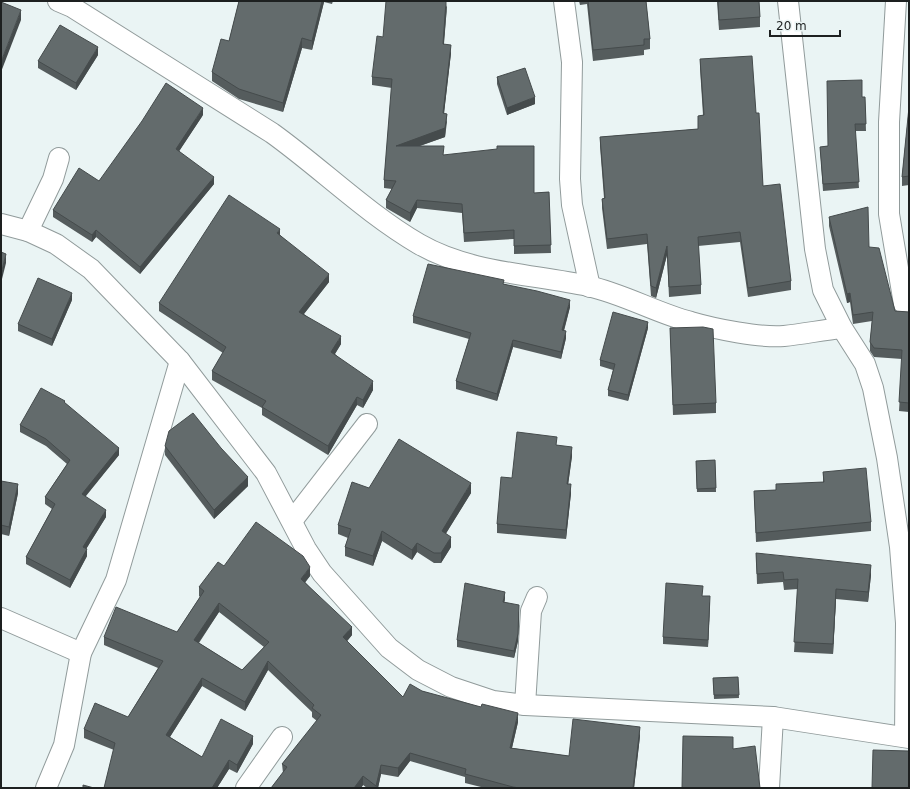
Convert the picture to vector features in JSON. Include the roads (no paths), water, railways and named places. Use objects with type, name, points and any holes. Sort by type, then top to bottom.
[{"type":"street","points":[[58,1],[72,7],[272,133],[294,148],[384,222],[420,244],[446,257],[482,267],[590,287],[690,322],[738,332],[782,336],[842,328]]},
{"type":"street","points":[[564,1],[572,62],[570,179],[572,205],[590,287]]},
{"type":"street","points":[[1,224],[28,231],[56,244],[91,269],[180,361],[266,473],[306,549],[322,573],[389,648],[418,670],[451,687],[493,701],[524,705],[773,717],[907,738],[906,623],[900,547],[887,458],[865,364],[842,328],[823,290],[815,249],[788,1]]},
{"type":"street","points":[[896,1],[889,122],[889,214],[904,304]]},
{"type":"street","points":[[28,231],[53,179],[59,158]]},
{"type":"street","points":[[46,788],[64,745],[81,653],[116,580],[180,361]]},
{"type":"street","points":[[292,520],[368,424]]},
{"type":"street","points":[[524,705],[531,611],[537,597]]},
{"type":"street","points":[[1,618],[81,653]]},
{"type":"street","points":[[769,788],[773,717]]},
{"type":"street","points":[[246,788],[282,737]]}]
